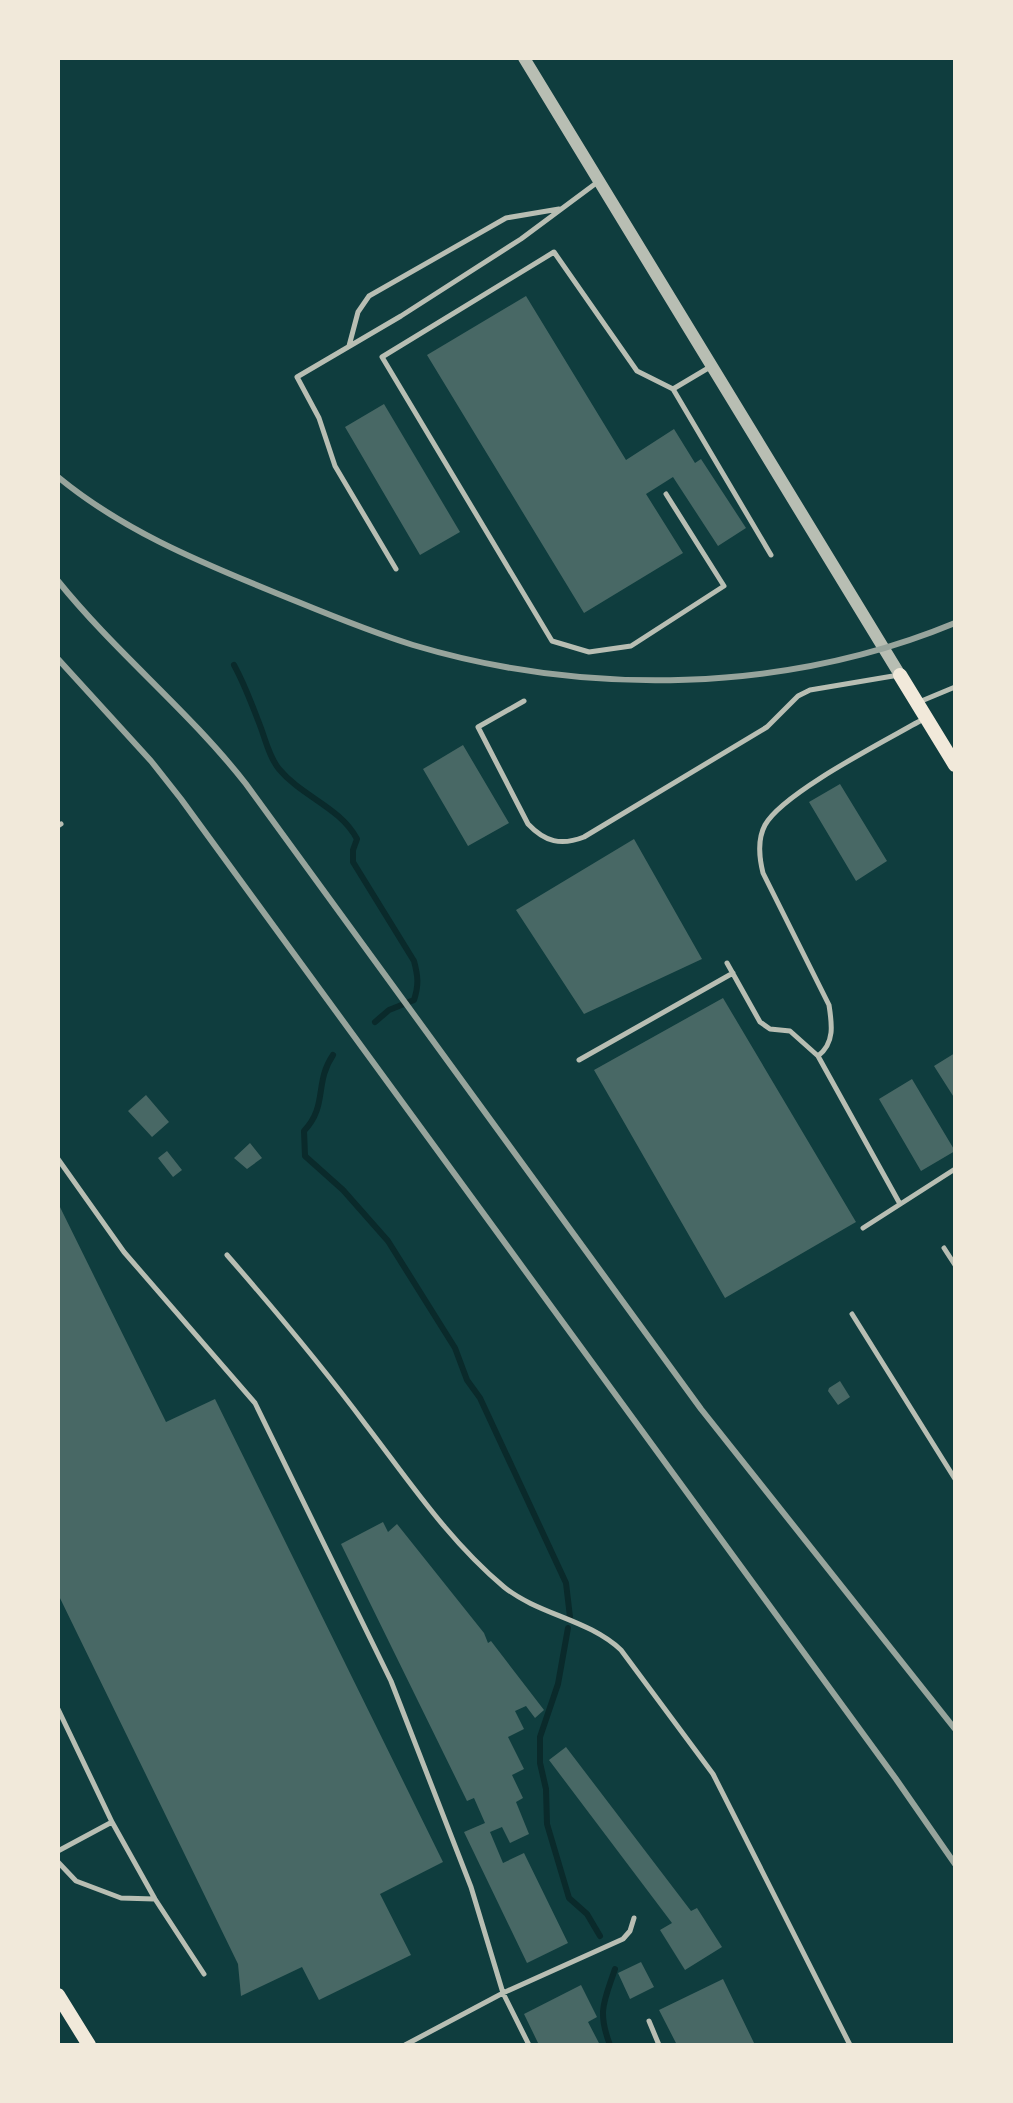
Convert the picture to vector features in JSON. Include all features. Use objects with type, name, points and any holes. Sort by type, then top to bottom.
[{"type":"main road","points":[[900,675],[955,765]]},
{"type":"main road","points":[[58,1995],[89,2045]]},
{"type":"street","points":[[524,58],[900,675]]},
{"type":"lane","points":[[396,569],[335,466],[319,418],[297,377],[521,239],[600,180]]},
{"type":"lane","points":[[348,347],[358,312],[369,296],[506,218],[561,209]]},
{"type":"lane","points":[[666,494],[724,586],[631,646],[589,652],[552,641],[382,357],[554,252],[637,371],[673,389],[771,555]]},
{"type":"lane","points":[[673,389],[710,367]]},
{"type":"lane","points":[[524,701],[478,727],[528,824],[548,840],[570,843],[767,727],[798,696],[810,690],[900,675]]},
{"type":"lane","points":[[917,702],[955,687]]},
{"type":"lane","points":[[818,1056],[829,1043],[832,1027],[829,1005],[763,873],[759,857],[763,828],[783,804],[926,717]]},
{"type":"lane","points":[[727,963],[760,1022],[770,1029],[790,1031],[818,1056],[900,1204]]},
{"type":"lane","points":[[579,1060],[733,973]]},
{"type":"lane","points":[[58,1159],[124,1252],[255,1403],[391,1681],[471,1887],[503,1993],[529,2045]]},
{"type":"lane","points":[[863,1228],[955,1169]]},
{"type":"lane","points":[[944,1248],[955,1265]]},
{"type":"lane","points":[[227,1255],[309,1350],[452,1537],[505,1588],[529,1602],[590,1628],[610,1639],[621,1650],[713,1774],[850,2045]]},
{"type":"lane","points":[[852,1314],[955,1479]]},
{"type":"lane","points":[[58,1709],[112,1822],[155,1899],[204,1974]]},
{"type":"lane","points":[[58,1851],[112,1822]]},
{"type":"lane","points":[[58,1862],[76,1881],[121,1898],[155,1899]]},
{"type":"lane","points":[[405,2045],[503,1993],[623,1939],[630,1931],[634,1918]]},
{"type":"lane","points":[[649,2021],[659,2045]]},
{"type":"building","points":[[526,296],[626,460],[674,429],[695,463],[701,459],[746,528],[718,546],[673,477],[646,494],[683,553],[584,613],[427,355]]},
{"type":"building","points":[[384,404],[460,532],[420,555],[345,427]]},
{"type":"building","points":[[463,745],[509,823],[468,846],[423,769]]},
{"type":"building","points":[[840,784],[887,861],[856,881],[809,802]]},
{"type":"building","points":[[634,839],[702,959],[584,1014],[516,910]]},
{"type":"building","points":[[723,998],[856,1222],[725,1298],[594,1070]]},
{"type":"building","points":[[955,1053],[955,1099],[934,1066]]},
{"type":"building","points":[[912,1079],[955,1151],[921,1171],[879,1099]]},
{"type":"building","points":[[146,1095],[169,1122],[152,1137],[128,1111]]},
{"type":"building","points":[[250,1143],[262,1158],[247,1169],[234,1158]]},
{"type":"building","points":[[167,1151],[182,1170],[173,1177],[158,1158]]},
{"type":"building","points":[[58,1203],[166,1422],[215,1399],[443,1862],[380,1894],[411,1955],[319,2000],[302,1967],[241,1996],[238,1964],[58,1594]]},
{"type":"building","points":[[840,1381],[850,1397],[838,1405],[828,1391]]},
{"type":"building","points":[[383,1522],[388,1532],[397,1524],[544,1710],[535,1718],[526,1706],[515,1711],[524,1729],[508,1737],[524,1769],[512,1775],[523,1798],[516,1802],[529,1834],[510,1843],[502,1827],[490,1832],[503,1863],[524,1853],[568,1943],[527,1963],[464,1832],[485,1823],[474,1798],[467,1801],[341,1544]]},
{"type":"building","points":[[566,1747],[691,1911],[697,1908],[722,1947],[685,1970],[660,1930],[672,1923],[549,1760]]},
{"type":"building","points":[[641,1962],[654,1987],[630,1999],[618,1973]]},
{"type":"building","points":[[723,1979],[755,2045],[677,2045],[659,2010]]},
{"type":"building","points":[[581,1985],[597,2017],[588,2022],[600,2045],[539,2045],[524,2014]]},
{"type":"waterway","points":[[234,665],[276,765],[288,779],[350,828],[357,839],[353,862],[414,961],[417,980],[414,1000],[389,1010],[375,1022]]},
{"type":"waterway","points":[[333,1055],[324,1075],[316,1113],[304,1131],[305,1156],[343,1190],[388,1241],[455,1348],[467,1380],[480,1398],[566,1583],[570,1617]]},
{"type":"waterway","points":[[568,1628],[558,1684],[540,1737],[540,1763],[546,1789],[547,1824],[569,1898],[587,1914],[600,1936]]},
{"type":"waterway","points":[[610,2045],[603,2015],[615,1969]]},
{"type":"railway","points":[[58,477],[133,528],[215,567],[377,633],[479,662],[547,673],[616,679],[686,680],[755,674],[823,663],[890,646],[955,623]]},
{"type":"railway","points":[[58,581],[246,784],[701,1409],[955,1729]]},
{"type":"railway","points":[[58,659],[151,761],[181,799],[955,1864]]}]
